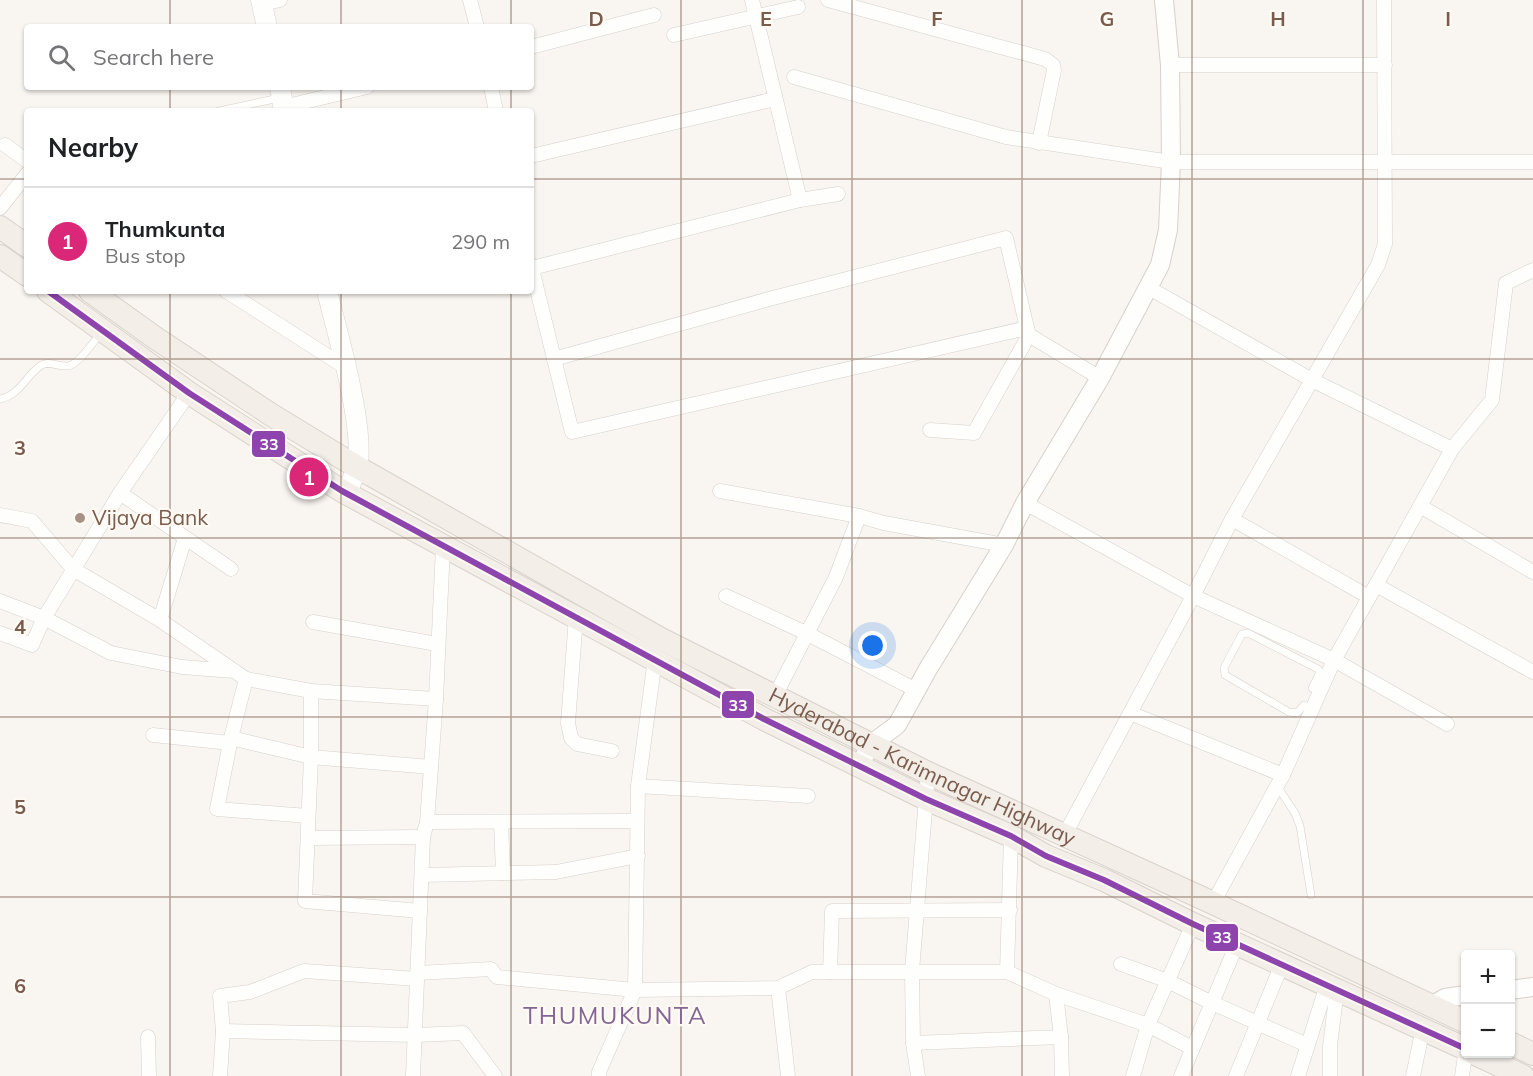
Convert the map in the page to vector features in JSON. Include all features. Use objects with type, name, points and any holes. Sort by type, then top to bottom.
[{"type":"main road","points":[[267,24],[268,1]]},
{"type":"main road","points":[[0,227],[24,244]]},
{"type":"main road","points":[[0,256],[24,273]]},
{"type":"main road","name":"Hyderabad - Karimnagar Highway","points":[[52,294],[189,393],[347,494],[764,719],[926,800],[1011,836],[1046,856],[1104,880],[1193,924],[1461,1047]]},
{"type":"main road","name":"Hyderabad - Karimnagar Highway","points":[[94,294],[154,338],[270,414],[357,467],[661,639],[896,758],[1461,1020]]},
{"type":"main road","points":[[328,294],[355,414],[357,467],[347,494]]},
{"type":"main road","points":[[1515,1045],[1533,1054]]},
{"type":"main road","points":[[1485,1058],[1523,1076]]},
{"type":"street","points":[[470,0],[476,24]]},
{"type":"street","points":[[752,0],[800,201]]},
{"type":"street","points":[[828,0],[1045,59],[1053,64],[1054,70],[1039,143]]},
{"type":"street","points":[[859,767],[870,745],[897,725],[1100,378],[1160,265],[1168,230],[1171,162],[1170,65],[1164,0]]},
{"type":"street","points":[[1064,836],[1232,519],[1378,265],[1386,244],[1384,0]]},
{"type":"street","points":[[674,35],[798,7]]},
{"type":"street","points":[[534,46],[654,15]]},
{"type":"street","points":[[1170,65],[1385,65]]},
{"type":"street","points":[[794,77],[1006,137],[1171,162],[1533,162]]},
{"type":"street","points":[[282,101],[349,90]]},
{"type":"street","points":[[492,90],[495,108]]},
{"type":"street","points":[[534,155],[775,99]]},
{"type":"street","points":[[4,146],[24,159]]},
{"type":"street","points":[[0,208],[24,178]]},
{"type":"street","points":[[534,266],[800,201],[838,194]]},
{"type":"street","points":[[554,359],[769,299],[1006,238],[1028,331],[974,433],[930,430]]},
{"type":"street","points":[[1213,903],[1280,781],[1334,660],[1372,591],[1452,450],[1492,400],[1506,283],[1533,270]]},
{"type":"street","points":[[534,279],[572,432],[1028,331],[1100,378]]},
{"type":"street","points":[[1149,288],[1312,381],[1452,450]]},
{"type":"street","points":[[231,294],[345,367]]},
{"type":"street","points":[[0,633],[32,645],[44,618],[73,568],[120,493],[189,393]]},
{"type":"street","points":[[720,491],[1004,545]]},
{"type":"street","points":[[120,493],[231,569]]},
{"type":"street","points":[[1025,503],[1193,596],[1334,660],[1447,724]]},
{"type":"street","points":[[1420,506],[1533,572]]},
{"type":"street","points":[[0,515],[32,521],[73,568],[160,620],[240,675]]},
{"type":"street","points":[[775,696],[836,577],[859,516]]},
{"type":"street","points":[[1232,519],[1533,672]]},
{"type":"street","points":[[160,620],[185,538]]},
{"type":"street","points":[[413,1076],[423,837],[427,822],[436,699],[443,546]]},
{"type":"street","points":[[726,596],[806,633],[916,690]]},
{"type":"street","points":[[0,601],[44,618],[111,653],[182,667],[240,675],[311,691],[436,699]]},
{"type":"street","points":[[576,617],[568,723],[571,738],[578,744],[612,751]]},
{"type":"street","points":[[313,622],[437,644]]},
{"type":"street","points":[[599,1076],[635,990],[638,786],[655,659]]},
{"type":"street","points":[[240,675],[231,741],[217,809],[308,816]]},
{"type":"street","points":[[311,691],[312,757],[305,901],[420,911]]},
{"type":"street","points":[[1130,713],[1280,781]]},
{"type":"street","points":[[884,779],[896,758],[897,725]]},
{"type":"street","points":[[153,735],[231,741],[312,757],[431,767]]},
{"type":"street","points":[[918,1076],[914,1043],[912,971],[928,773]]},
{"type":"street","points":[[638,786],[808,796]]},
{"type":"street","points":[[427,822],[636,821]]},
{"type":"street","points":[[501,822],[503,873]]},
{"type":"street","points":[[1007,972],[1011,836]]},
{"type":"street","points":[[308,838],[423,837]]},
{"type":"street","points":[[422,874],[556,872],[638,856]]},
{"type":"street","points":[[830,972],[832,911],[1010,910]]},
{"type":"street","points":[[1133,1076],[1148,1026],[1193,924]]},
{"type":"street","points":[[1181,1076],[1210,1002],[1237,944]]},
{"type":"street","points":[[1121,964],[1167,981],[1307,1045]]},
{"type":"street","points":[[1236,1076],[1282,964]]},
{"type":"street","points":[[220,1076],[223,1032],[220,996],[250,992],[304,971],[418,976],[490,969],[497,977],[635,990],[778,988],[812,972],[1007,972],[1056,994],[1148,1026],[1192,1048]]},
{"type":"street","points":[[1298,1076],[1307,1045],[1332,987]]},
{"type":"street","points":[[1330,1076],[1332,987]]},
{"type":"street","points":[[1515,989],[1533,987]]},
{"type":"street","points":[[778,988],[788,1076]]},
{"type":"street","points":[[1056,994],[1061,1037],[1062,1076]]},
{"type":"street","points":[[1431,1006],[1445,998],[1461,996]]},
{"type":"street","points":[[1413,1076],[1423,1028]]},
{"type":"street","points":[[223,1032],[463,1034],[495,1076]]},
{"type":"street","points":[[148,1037],[149,1076]]},
{"type":"street","points":[[914,1043],[1061,1037]]},
{"type":"street","points":[[1462,1076],[1465,1058]]},
{"type":"lane","points":[[238,108],[282,101]]},
{"type":"lane","points":[[0,399],[16,392],[40,366],[47,363],[68,366],[74,364],[102,331]]},
{"type":"lane","points":[[1312,709],[1304,705],[1297,713],[1289,712],[1225,675],[1224,668],[1242,634],[1248,633],[1318,669],[1319,676],[1312,688],[1319,692]]},
{"type":"lane","points":[[1280,781],[1300,826],[1311,895]]},
{"type":"transit line","name":"33","points":[[52,294],[189,393],[342,491],[764,719],[926,799],[1011,836],[1046,856],[1104,880],[1193,924],[1461,1047]]},
{"type":"place","name":"Thumkunta","points":[[309,477]]},
{"type":"place","name":"Vijaya Bank","points":[[80,518]]},
{"type":"district","name":"THUMUKUNTA","points":[[615,1016]]}]
